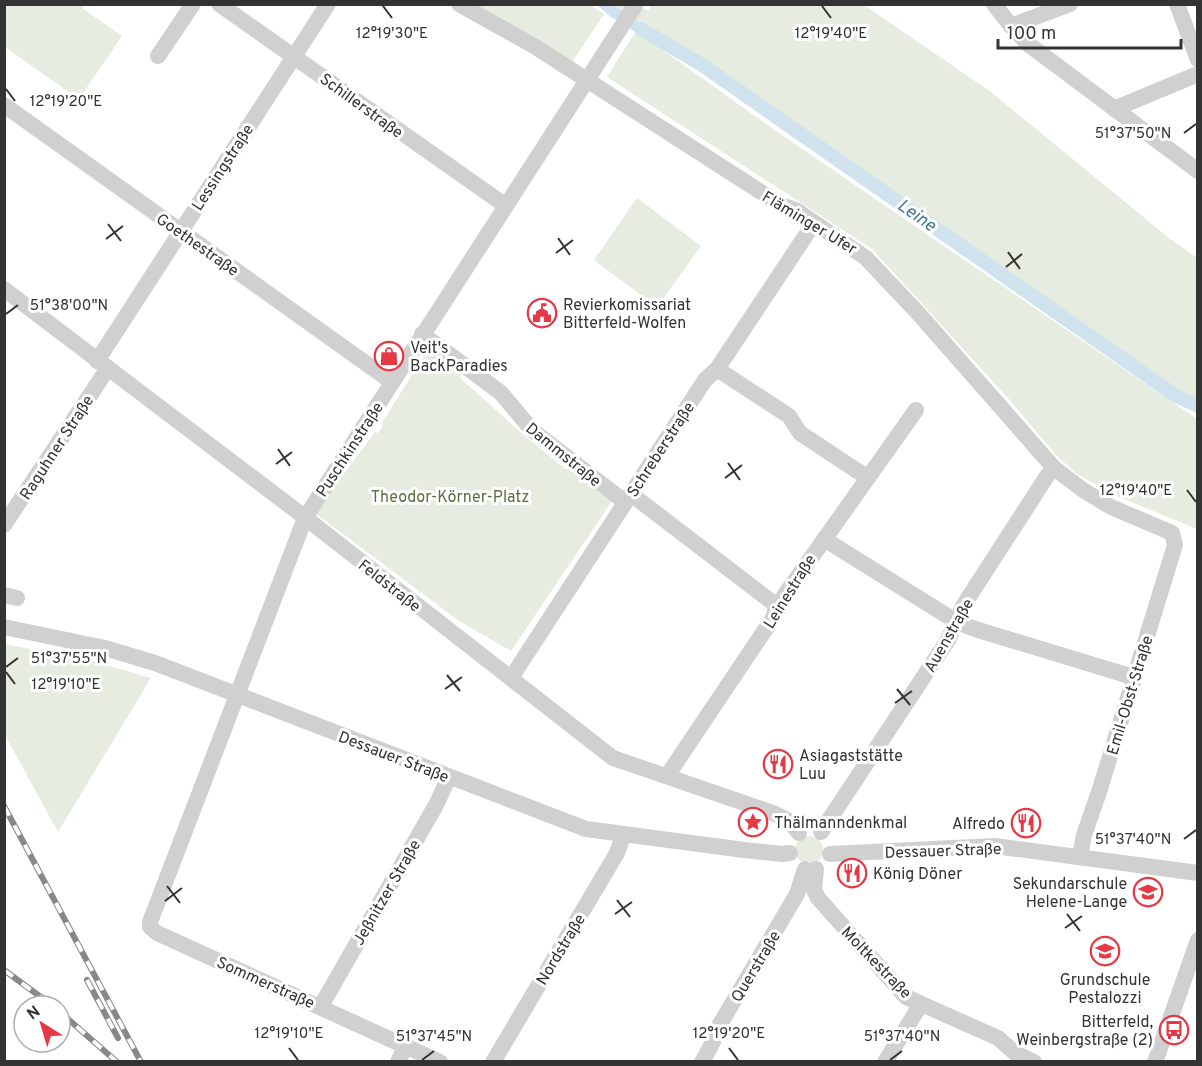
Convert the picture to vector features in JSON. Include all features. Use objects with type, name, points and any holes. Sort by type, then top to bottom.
[{"type":"street","points":[[158,56],[193,4]]},
{"type":"street","name":"Schillerstraße","points":[[219,4],[506,207]]},
{"type":"street","name":"Lessingstraße","points":[[102,364],[181,232],[328,4]]},
{"type":"street","name":"Fläminger Ufer","points":[[459,4],[534,46],[781,205],[796,210],[866,258],[918,313],[1054,468],[1111,507],[1172,533]]},
{"type":"street","name":"Puschkinstraße","points":[[157,933],[150,927],[151,917],[304,518],[636,4]]},
{"type":"street","points":[[994,4],[1028,44],[1197,171]]},
{"type":"street","points":[[1011,26],[1070,4]]},
{"type":"street","points":[[1177,4],[1197,60]]},
{"type":"street","points":[[1114,109],[1197,74]]},
{"type":"street","name":"Goethestraße","points":[[4,105],[392,382]]},
{"type":"street","name":"Schreberstraße","points":[[511,678],[705,380],[717,369],[814,223]]},
{"type":"street","name":"Feldstraße","points":[[4,289],[613,758],[777,815],[789,821],[799,833]]},
{"type":"street","name":"Dammstraße","points":[[422,334],[501,393],[532,430],[777,606]]},
{"type":"street","name":"Raguhner Straße","points":[[4,525],[102,364]]},
{"type":"street","points":[[717,369],[789,416],[800,434],[868,478]]},
{"type":"street","name":"Leinestraße","points":[[667,776],[773,618],[777,606],[916,410]]},
{"type":"street","name":"Auenstraße","points":[[821,832],[948,640],[963,606],[1054,468]]},
{"type":"street","name":"Emil-Obst-Straße","points":[[1080,856],[1084,835],[1175,545],[1172,533]]},
{"type":"street","points":[[824,539],[957,622],[1133,677]]},
{"type":"street","name":"Dessauer Straße","points":[[4,627],[138,657],[586,829],[623,836],[755,852],[790,853]]},
{"type":"street","name":"Jeßnitzer Straße","points":[[321,1006],[436,806],[449,777]]},
{"type":"street","points":[[810,829],[821,832],[828,839],[830,854],[826,862],[810,869],[795,863],[790,853],[790,844],[799,833],[810,829]]},
{"type":"street","name":"Nordstraße","points":[[493,1062],[617,853],[623,836]]},
{"type":"street","name":"Dessauer Straße","points":[[830,854],[995,846],[1197,873]]},
{"type":"street","name":"Moltkestraße","points":[[810,869],[818,898],[906,997],[998,1038],[1015,1053],[1034,1062]]},
{"type":"street","name":"Querstraße","points":[[702,1062],[713,1042],[716,1030],[810,869]]},
{"type":"street","name":"Sommerstraße","points":[[157,933],[440,1062]]},
{"type":"street","points":[[1155,1062],[1197,940]]},
{"type":"street","points":[[885,1062],[921,1004]]},
{"type":"street","points":[[398,1062],[406,1045]]},
{"type":"green space","points":[[5,4],[85,5],[82,8],[122,36],[79,99],[5,47]]},
{"type":"green space","points":[[652,4],[864,5],[991,92],[1169,238],[1197,258],[1197,406],[1176,396],[613,5],[638,5],[648,11]]},
{"type":"green space","points":[[474,5],[590,5],[604,14],[572,62]]},
{"type":"green space","points":[[636,31],[773,129],[1197,419],[1197,529],[1119,497],[1077,474],[1055,454],[1008,398],[872,249],[607,77]]},
{"type":"green space","points":[[637,198],[701,246],[657,307],[594,260]]},
{"type":"green space","name":"Theodor-Körner-Platz","points":[[428,350],[437,351],[462,370],[460,378],[527,438],[566,469],[572,468],[612,501],[511,651],[459,621],[315,513],[374,432],[378,433],[383,426],[381,424]]},
{"type":"green space","points":[[4,644],[88,660],[151,678],[58,832],[5,735]]},
{"type":"green space","points":[[809,836],[819,840],[823,850],[819,860],[809,864],[799,860],[795,850],[799,840]]},
{"type":"water","points":[[597,5],[613,5],[659,35],[654,43],[611,17]]},
{"type":"waterway","name":"Leine","points":[[641,29],[702,65],[1176,396],[1198,406]]},
{"type":"railway","points":[[4,806],[141,1062]]},
{"type":"railway","points":[[4,970],[37,994]]},
{"type":"railway","points":[[87,980],[118,1038]]},
{"type":"railway","points":[[72,1023],[117,1062]]},
{"type":"place","name":"Revierkomissariat Bitterfeld-Wolfen","points":[[542,313]]},
{"type":"place","name":"Veit's BackParadies","points":[[389,356]]},
{"type":"place","name":"Asiagaststätte Luu","points":[[778,764]]},
{"type":"place","name":"Thälmanndenkmal","points":[[753,822]]},
{"type":"place","name":"Alfredo","points":[[1026,823]]},
{"type":"place","name":"König Döner","points":[[852,873]]},
{"type":"place","name":"Sekundarschule Helene-Lange","points":[[1148,892]]},
{"type":"place","name":"Grundschule Pestalozzi","points":[[1105,951]]},
{"type":"place","name":"Bitterfeld, Weinbergstraße (2)","points":[[1174,1030]]}]
